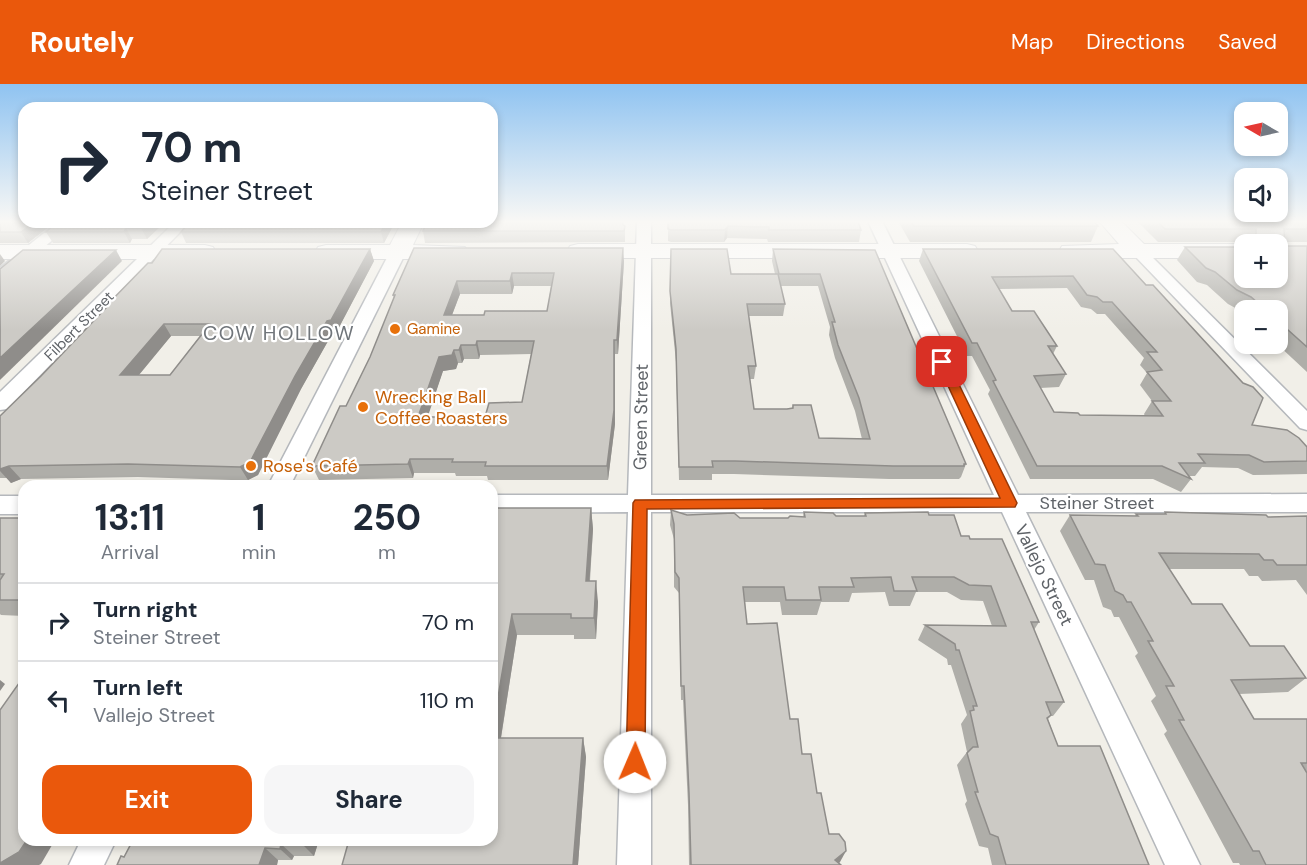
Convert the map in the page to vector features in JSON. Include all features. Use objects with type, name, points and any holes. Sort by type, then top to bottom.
[{"type":"street","points":[[0,276],[23,257]]},
{"type":"street","name":"Filbert Street","points":[[0,404],[148,257]]},
{"type":"street","points":[[282,480],[395,257]]},
{"type":"street","name":"Green Street","points":[[634,865],[644,257]]},
{"type":"street","name":"Vallejo Street","points":[[892,257],[1183,865]]},
{"type":"street","points":[[1144,257],[1307,423]]},
{"type":"street","name":"Steiner Street","points":[[498,504],[1307,503]]},
{"type":"street","points":[[0,505],[18,505]]},
{"type":"street","points":[[86,865],[96,846]]},
{"type":"building","points":[[14,257],[108,257],[0,358],[0,269]]},
{"type":"building","points":[[156,257],[365,257],[331,320],[327,321],[295,376],[250,462],[240,467],[128,464],[9,466],[0,469],[0,416],[148,263],[152,263]],"holes":[[[164,324],[210,324],[170,375],[120,375]]]},
{"type":"building","points":[[410,257],[622,257],[617,340],[614,340],[614,410],[607,466],[485,466],[486,462],[410,459],[408,464],[312,466],[340,406],[346,406],[370,357],[395,295],[393,295]],"holes":[[[512,273],[554,273],[547,311],[485,311],[484,315],[444,315],[457,281],[510,281]],[[477,341],[534,341],[522,402],[489,403],[485,417],[418,417],[439,357],[452,355],[454,350],[459,350],[461,345],[476,345]]]},
{"type":"building","points":[[671,257],[728,257],[731,274],[778,274],[785,304],[747,304],[756,366],[748,366],[754,409],[787,409],[793,408],[793,405],[811,405],[819,438],[870,439],[859,398],[838,345],[832,322],[835,322],[820,274],[779,274],[775,257],[878,257],[966,464],[964,466],[893,466],[712,461],[713,467],[679,467],[676,349],[670,291]]},
{"type":"building","points":[[927,257],[1121,257],[1146,285],[1153,285],[1243,383],[1253,387],[1263,398],[1252,425],[1287,430],[1307,447],[1307,461],[1264,462],[1249,455],[1198,454],[1205,463],[1179,463],[1191,479],[1162,466],[1037,466],[993,381],[996,380],[977,343],[972,343]],"holes":[[[1073,276],[1087,295],[1097,297],[1103,302],[1112,302],[1157,352],[1147,352],[1162,370],[1147,372],[1171,401],[1152,401],[1163,416],[1080,415],[1054,412],[1034,376],[1066,374],[1048,346],[1057,346],[1034,311],[1012,311],[992,277]]]},
{"type":"building","points":[[1195,257],[1234,257],[1234,288],[1215,272],[1206,268]]},
{"type":"building","points":[[1288,257],[1307,257],[1307,347],[1288,330],[1288,300],[1254,300],[1235,288],[1288,288]]},
{"type":"building","points":[[498,508],[591,508],[586,581],[596,581],[594,618],[571,618],[571,614],[512,614],[498,697]]},
{"type":"building","points":[[671,510],[687,515],[734,513],[740,518],[805,517],[804,512],[833,513],[836,516],[866,516],[865,513],[928,512],[929,515],[954,515],[961,536],[969,536],[970,539],[1002,539],[1039,622],[1031,622],[1064,702],[1046,702],[1051,715],[1047,718],[1058,746],[1100,746],[1149,865],[1006,865],[998,837],[990,834],[975,792],[978,792],[967,753],[973,747],[978,747],[970,711],[974,710],[973,706],[977,706],[959,650],[956,650],[955,644],[925,625],[1006,626],[991,586],[969,585],[954,577],[912,577],[917,591],[894,591],[891,577],[851,578],[854,587],[819,587],[821,600],[786,600],[784,587],[743,587],[747,624],[777,623],[790,719],[798,719],[802,754],[811,754],[817,793],[821,793],[829,834],[839,834],[845,842],[846,851],[835,860],[841,865],[691,865],[684,686],[681,686],[679,578],[675,572],[674,524]]},
{"type":"building","points":[[1165,512],[1266,515],[1268,517],[1307,516],[1307,565],[1277,565],[1273,560],[1264,560],[1259,554],[1159,553],[1192,604],[1222,604],[1250,646],[1284,646],[1306,678],[1231,680],[1254,719],[1307,719],[1307,763],[1301,763],[1307,773],[1307,865],[1266,865],[1259,851],[1253,851],[1179,720],[1184,720],[1166,686],[1174,686],[1148,641],[1153,641],[1131,602],[1127,602],[1123,595],[1115,591],[1105,565],[1095,564],[1070,515],[1138,516],[1136,514],[1166,514]]},
{"type":"building","points":[[0,518],[18,518],[18,600],[0,600],[0,580],[4,574],[0,574]]},
{"type":"building","points":[[18,684],[18,846],[23,846],[19,852],[0,863],[0,710]]},
{"type":"building","points":[[498,738],[583,738],[573,865],[342,865],[347,846],[498,846]]},
{"type":"building","points":[[130,846],[281,846],[280,849],[265,848],[259,865],[117,865],[121,856],[124,857]]},
{"type":"place","name":"Gamine","points":[[395,329]]},
{"type":"place","name":"Wrecking Ball Coffee Roasters","points":[[363,407]]},
{"type":"place","name":"Rose's Café","points":[[251,466]]},
{"type":"district","name":"COW HOLLOW","points":[[279,333]]},
{"type":"route","points":[[635,762],[640,503],[1010,503],[942,362]]}]
